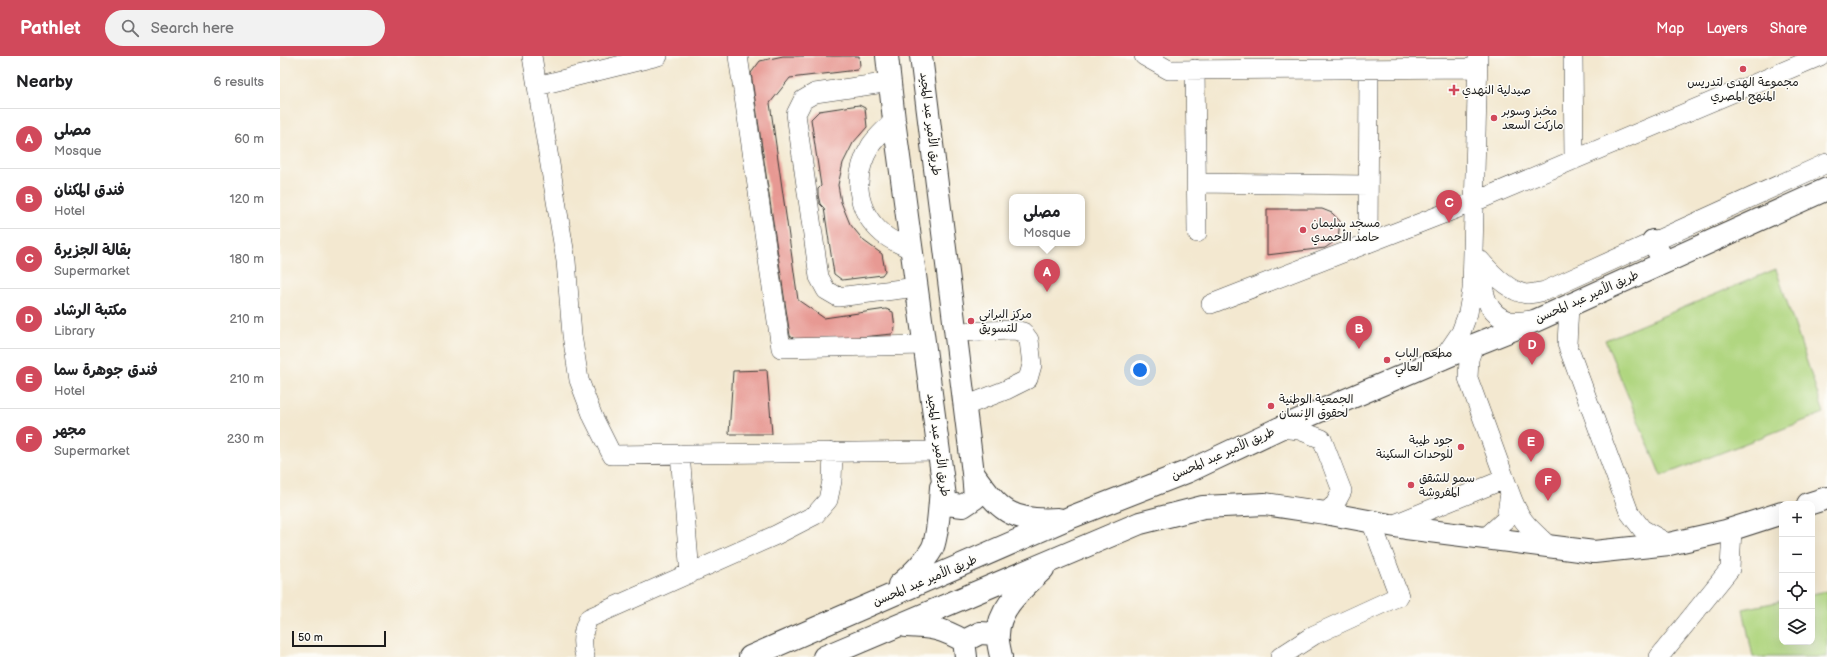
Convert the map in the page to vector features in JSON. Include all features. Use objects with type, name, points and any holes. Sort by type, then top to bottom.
[{"type":"main road","name":"طريق الأمير عبد المجيد","points":[[887,56],[894,120],[946,504],[963,506],[975,498],[973,473],[921,56]]},
{"type":"main road","name":"طريق الأمير عبد المحسن","points":[[750,657],[1069,518],[1189,471],[1280,428],[1474,345],[1570,306],[1827,189]]},
{"type":"main road","points":[[1653,241],[1664,262]]},
{"type":"main road","points":[[973,473],[999,507],[1017,517],[1035,521],[1069,518]]},
{"type":"main road","points":[[886,597],[919,568],[933,547],[940,512],[942,476]]},
{"type":"main road","points":[[1815,502],[1827,498]]},
{"type":"main road","points":[[824,657],[1140,523],[1203,507],[1265,504],[1381,523],[1594,552],[1669,544],[1732,530],[1779,514]]},
{"type":"main road","points":[[1001,657],[997,634],[1003,615],[1011,600],[1053,560]]},
{"type":"main road","points":[[899,626],[932,627],[951,634],[965,649],[980,633],[997,634]]},
{"type":"street","points":[[532,56],[566,261],[572,335],[579,380],[593,417],[612,455],[938,451]]},
{"type":"street","points":[[537,86],[658,56]]},
{"type":"street","points":[[738,56],[781,348],[925,345]]},
{"type":"street","points":[[1144,56],[1169,70],[1369,68],[1478,62],[1472,290],[1468,313],[1461,332],[1439,361],[1468,378]]},
{"type":"street","points":[[1574,160],[1575,57]]},
{"type":"street","points":[[1211,304],[1474,202],[1810,58]]},
{"type":"street","points":[[1368,243],[1369,68]]},
{"type":"street","points":[[1195,70],[1197,233]]},
{"type":"street","points":[[891,82],[815,93],[803,100],[796,114],[820,277],[826,290],[838,297],[917,287]]},
{"type":"street","points":[[894,120],[872,144],[861,164],[859,190],[863,208],[871,222],[884,234],[912,250]]},
{"type":"street","points":[[1480,260],[1493,275],[1507,286],[1526,294],[1545,291],[1827,163]]},
{"type":"street","points":[[1197,183],[1368,185]]},
{"type":"street","points":[[1474,202],[1483,285],[1487,304],[1497,316],[1511,321],[1537,320]]},
{"type":"street","points":[[1570,306],[1567,344],[1629,512],[1642,529],[1669,544]]},
{"type":"street","points":[[956,332],[1014,330],[1023,332],[1029,340],[1032,365],[1028,379],[965,406]]},
{"type":"street","points":[[1474,345],[1469,359],[1468,378],[1507,486],[1524,524],[1549,546]]},
{"type":"street","points":[[1280,428],[1299,430],[1322,439],[1342,491],[1336,504],[1325,513]]},
{"type":"street","points":[[585,657],[582,636],[585,624],[589,618],[776,536],[815,515],[828,500],[832,481],[833,452]]},
{"type":"street","points":[[680,454],[690,574]]},
{"type":"street","points":[[1280,657],[1314,635],[1399,596],[1381,523],[1507,486]]},
{"type":"street","points":[[1485,538],[1506,519],[1507,486]]},
{"type":"street","points":[[1659,657],[1730,569],[1732,530]]},
{"type":"green space","points":[[1776,269],[1824,413],[1661,476],[1605,340]]},
{"type":"green space","points":[[1827,591],[1827,657],[1753,657],[1743,609],[1779,602],[1779,645],[1815,645],[1815,593]]},
{"type":"building","points":[[783,56],[859,56],[860,66],[857,70],[790,78],[770,103],[798,300],[824,318],[886,309],[893,312],[895,329],[892,334],[801,343],[790,336],[751,73],[760,61]]},
{"type":"building","points":[[859,105],[865,108],[867,127],[853,143],[843,163],[838,185],[841,202],[850,224],[864,241],[882,254],[885,271],[882,275],[842,280],[834,274],[824,208],[820,204],[818,195],[818,189],[821,186],[811,119],[819,111]]},
{"type":"building","name":"مسجد سليمان حامد الأحمدي","points":[[1267,209],[1322,209],[1332,213],[1340,221],[1338,239],[1325,248],[1267,255]]},
{"type":"building","points":[[767,370],[772,434],[729,434],[733,371]]},
{"type":"place","name":"مجموعة الهدى لتدريس المنهج المصري","points":[[1743,69]]},
{"type":"place","name":"صيدلية النهدي","points":[[1454,90]]},
{"type":"place","name":"مخبز وسوبر ماركت السعد","points":[[1494,118]]},
{"type":"place","name":"بقالة الجزيرة","points":[[1449,223]]},
{"type":"place","name":"مسجد سليمان حامد الأحمدي","points":[[1303,230]]},
{"type":"place","name":"مصلى","points":[[1047,292]]},
{"type":"place","name":"مركز البراني للتسويق","points":[[971,321]]},
{"type":"place","name":"فندق المكنان","points":[[1359,349]]},
{"type":"place","name":"مطعم الباب العالي","points":[[1387,360]]},
{"type":"place","name":"مكتبة الرشاد","points":[[1532,365]]},
{"type":"place","name":"الجمعية الوطنية لحقوق الإنسان","points":[[1271,406]]},
{"type":"place","name":"جود طيبة للوحدات السكينة","points":[[1461,447]]},
{"type":"place","name":"فندق جوهرة سما","points":[[1531,462]]},
{"type":"place","name":"سمو للشقق المفروشة","points":[[1411,485]]},
{"type":"place","name":"مجهر","points":[[1548,501]]}]
